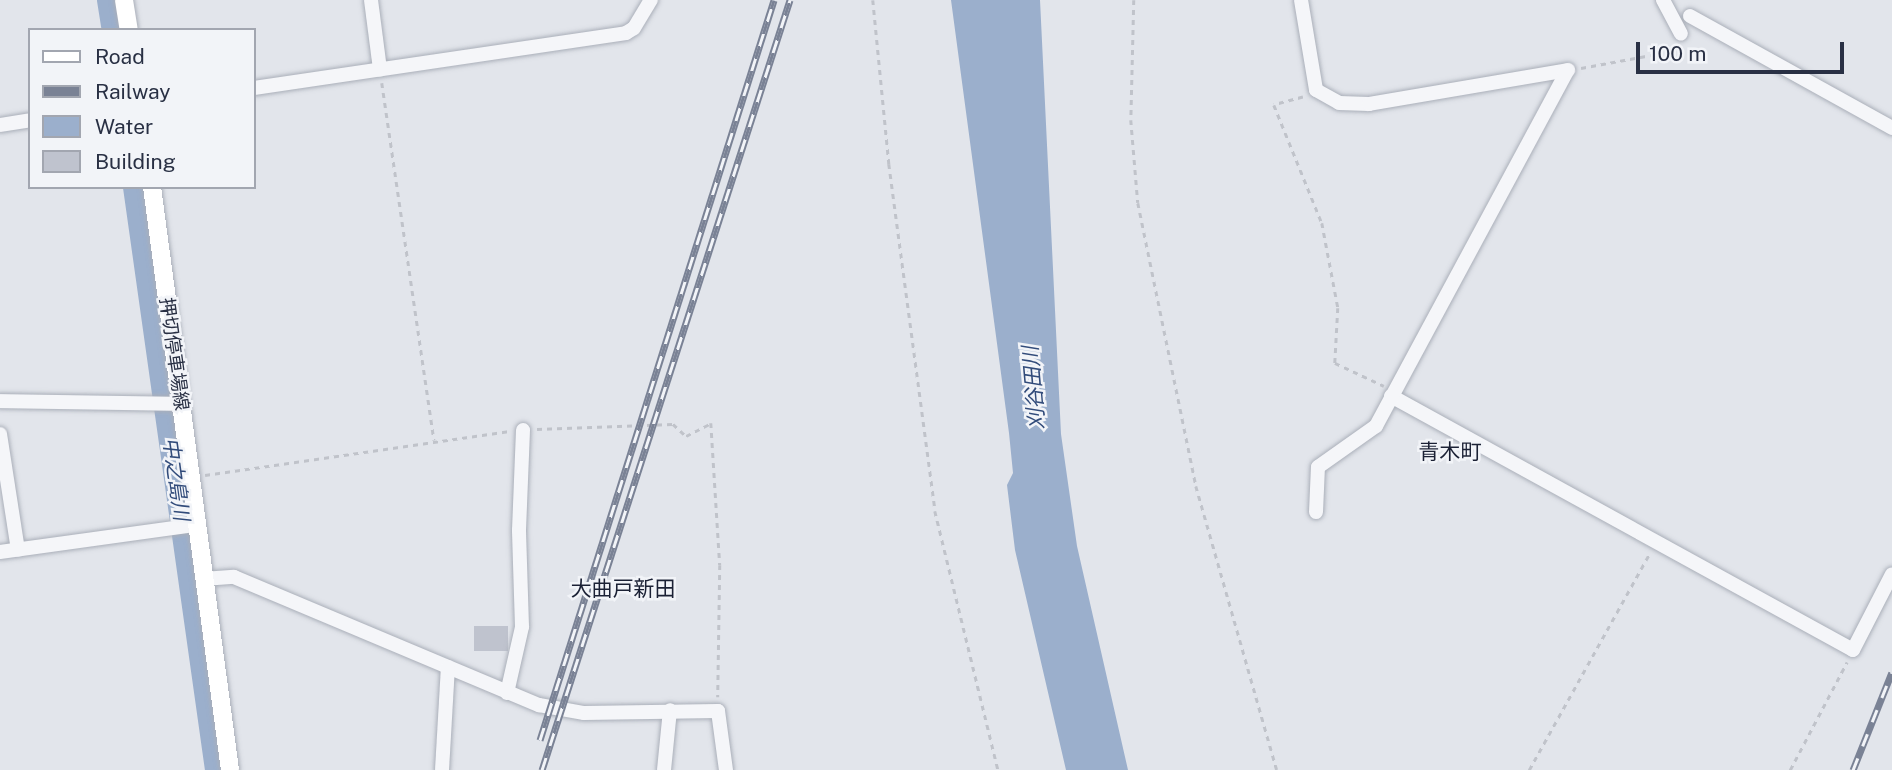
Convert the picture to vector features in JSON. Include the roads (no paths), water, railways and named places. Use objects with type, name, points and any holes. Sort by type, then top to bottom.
[{"type":"main road","points":[[124,0],[129,28]]},
{"type":"main road","name":"押切停車場線","points":[[152,189],[191,478],[194,526],[230,770]]},
{"type":"street","points":[[371,0],[380,69]]},
{"type":"street","points":[[256,88],[626,33],[634,28],[651,0]]},
{"type":"street","points":[[1301,0],[1316,90],[1324,92],[1339,103],[1369,104],[1568,70],[1391,396],[1363,439],[1318,467],[1316,512]]},
{"type":"street","points":[[1663,0],[1681,34]]},
{"type":"street","points":[[1690,16],[1892,128]]},
{"type":"street","points":[[0,125],[28,120]]},
{"type":"street","points":[[1391,396],[1853,650],[1892,574]]},
{"type":"street","points":[[0,401],[181,404]]},
{"type":"street","points":[[508,693],[522,628],[519,530],[523,430]]},
{"type":"street","points":[[0,435],[18,550]]},
{"type":"street","points":[[0,552],[194,526]]},
{"type":"street","points":[[203,579],[234,577],[508,693],[584,713],[670,710],[718,712],[726,770]]},
{"type":"street","points":[[442,770],[448,667]]},
{"type":"street","points":[[664,770],[670,710]]},
{"type":"water","name":"刈谷田川","points":[[951,0],[1040,0],[1061,434],[1077,546],[1128,770],[1066,770],[1015,550],[1007,485],[1013,473],[1009,433]]},
{"type":"waterway","name":"中之島川","points":[[109,0],[114,28]]},
{"type":"waterway","name":"中之島川","points":[[135,189],[217,770]]},
{"type":"railway","points":[[540,740],[774,0]]},
{"type":"railway","points":[[542,770],[790,0]]},
{"type":"railway","points":[[1853,770],[1892,672]]},
{"type":"district","name":"青木町","points":[[1450,452]]},
{"type":"district","name":"大曲戸新田","points":[[623,589]]}]
